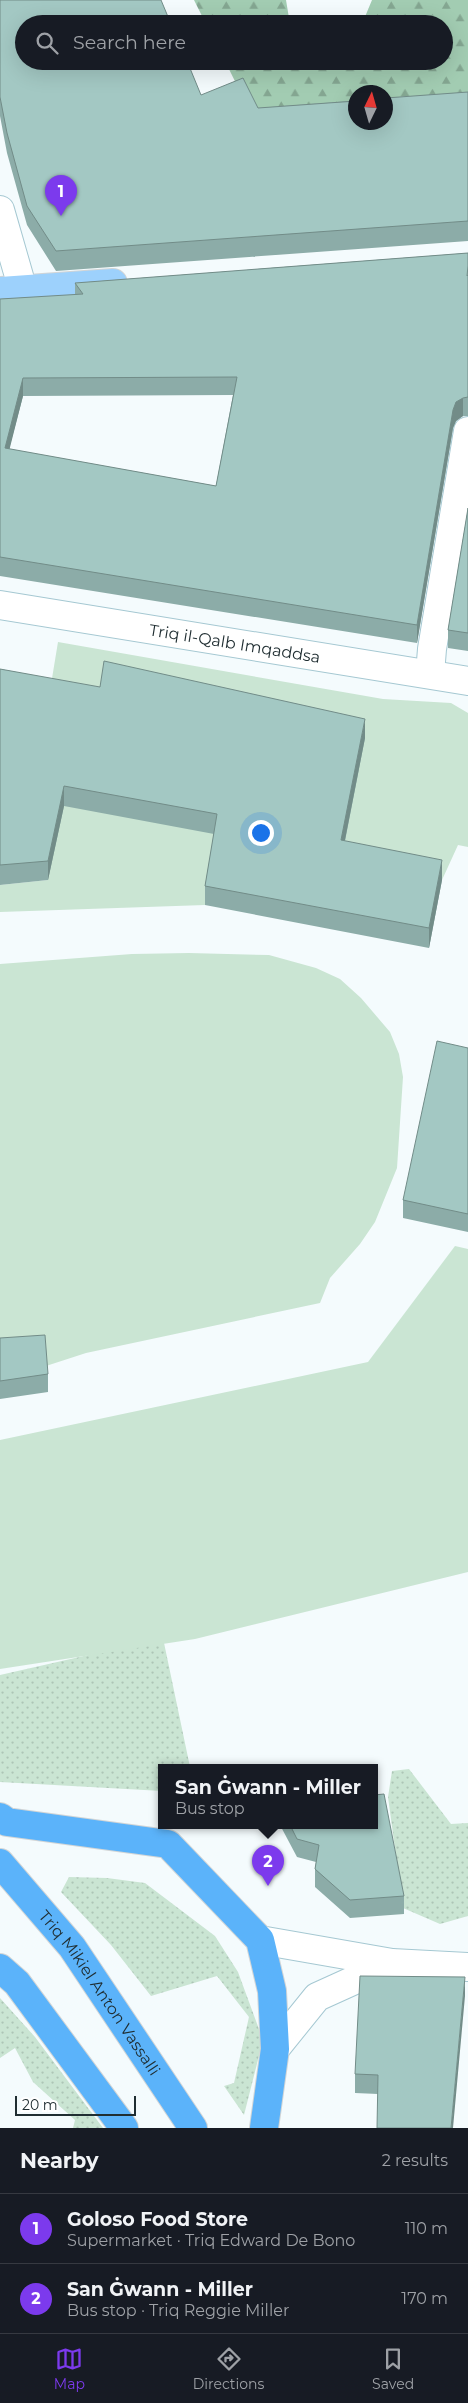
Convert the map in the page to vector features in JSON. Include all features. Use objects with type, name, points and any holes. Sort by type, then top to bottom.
[{"type":"highway","points":[[0,1817],[7,1822],[168,1844],[260,1940],[272,1991],[275,2049],[264,2128]]},
{"type":"highway","name":"Triq Mikiel Anton Vassalli","points":[[0,1864],[72,1947],[193,2128]]},
{"type":"highway","points":[[0,1968],[17,1983],[124,2128]]},
{"type":"main road","points":[[12,290],[142,281]]},
{"type":"street","points":[[0,210],[12,290]]},
{"type":"street","points":[[430,674],[432,649],[468,431]]},
{"type":"street","name":"Triq il-Qalb Imqaddsa","points":[[0,605],[468,681]]},
{"type":"street","points":[[260,1940],[392,1963],[468,1967]]},
{"type":"street","points":[[275,2049],[317,1997],[392,1963]]},
{"type":"green space","points":[[194,0],[286,0],[288,15],[202,15]]},
{"type":"green space","points":[[372,0],[468,0],[468,112],[393,117],[393,85],[348,85],[348,122],[258,128],[229,70],[453,70],[453,15],[366,15]]},
{"type":"green space","points":[[58,642],[383,699],[451,703],[468,713],[468,847],[458,845],[442,880],[217,834],[205,905],[0,912],[0,885],[48,880],[27,830]]},
{"type":"green space","points":[[132,954],[269,955],[316,968],[340,979],[361,998],[390,1032],[399,1054],[403,1077],[397,1168],[375,1222],[360,1244],[330,1278],[320,1303],[86,1353],[46,1366],[0,1356],[0,964]]},
{"type":"green space","points":[[455,1246],[468,1249],[468,1572],[195,1639],[0,1669],[0,1440],[368,1362]]},
{"type":"green space","points":[[163,1638],[189,1764],[158,1764],[158,1791],[0,1782],[0,1675]]},
{"type":"green space","points":[[409,1769],[451,1824],[468,1823],[468,1916],[440,1924],[403,1908],[388,1797],[392,1771]]},
{"type":"green space","points":[[69,1877],[107,1878],[145,1883],[215,1936],[238,1972],[263,2040],[244,2115],[224,2086],[234,2083],[249,2017],[217,1976],[151,1996],[111,1945],[61,1892]]},
{"type":"green space","points":[[0,1998],[35,2037],[103,2128],[73,2128],[75,2120],[33,2082],[15,2048],[0,2058]]},
{"type":"building","points":[[0,0],[161,0],[167,15],[15,15],[15,70],[191,70],[201,95],[243,78],[258,108],[348,102],[348,130],[393,130],[393,97],[468,92],[468,221],[56,251],[27,206],[7,133],[0,97]]},
{"type":"building","points":[[468,253],[468,397],[456,402],[453,410],[417,625],[0,557],[0,299],[83,294],[75,283]],"holes":[[[237,377],[216,486],[5,448],[23,378]]]},
{"type":"building","points":[[468,508],[468,633],[448,630]]},
{"type":"building","points":[[104,661],[365,719],[341,840],[442,860],[429,928],[205,886],[217,814],[64,786],[48,861],[0,865],[0,669],[100,687]]},
{"type":"building","points":[[437,1041],[468,1048],[468,1214],[403,1200]]},
{"type":"building","points":[[45,1335],[48,1374],[0,1381],[0,1338]]},
{"type":"building","points":[[384,1794],[404,1896],[350,1900],[315,1869],[319,1845],[297,1839],[292,1829],[378,1829],[378,1795]]},
{"type":"building","points":[[360,1976],[465,1977],[451,2128],[377,2128],[378,2075],[355,2074]]},
{"type":"place","name":"Goloso Food Store","points":[[61,216]]},
{"type":"place","name":"San Ġwann - Miller","points":[[268,1886]]}]
